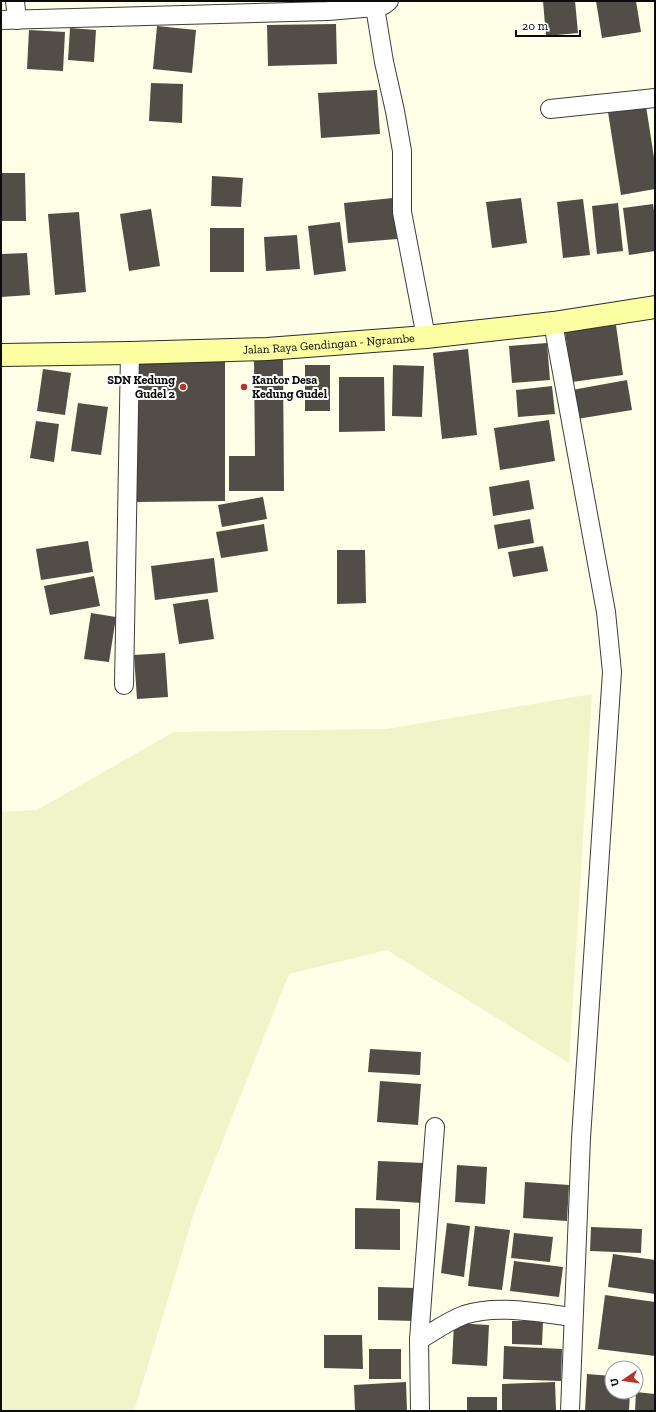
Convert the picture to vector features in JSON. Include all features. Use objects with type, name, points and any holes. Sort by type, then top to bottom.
[{"type":"main road","name":"Jalan Raya Gendingan - Ngrambe","points":[[1,355],[267,349],[426,337],[553,323],[655,307]]},
{"type":"street","points":[[15,1],[9,20],[178,8],[328,11],[382,4],[384,62],[401,145],[402,212],[426,337]]},
{"type":"street","points":[[550,109],[655,98]]},
{"type":"street","points":[[553,323],[605,604],[612,672],[582,1123],[570,1411]]},
{"type":"street","points":[[124,685],[130,353]]},
{"type":"street","points":[[420,1411],[418,1340],[435,1127]]},
{"type":"street","points":[[418,1340],[452,1320],[465,1315],[499,1309],[574,1317]]},
{"type":"green space","points":[[592,694],[569,1063],[387,950],[289,974],[195,1210],[134,1411],[1,1411],[1,812],[37,810],[174,732],[387,729]]},
{"type":"building","points":[[543,1],[575,1],[578,33],[546,36]]},
{"type":"building","points":[[596,1],[636,1],[641,32],[602,38]]},
{"type":"building","points":[[336,24],[337,64],[268,66],[267,25]]},
{"type":"building","points":[[157,26],[196,30],[192,73],[153,69]]},
{"type":"building","points":[[70,28],[96,30],[94,62],[68,60]]},
{"type":"building","points":[[29,30],[65,32],[63,71],[27,69]]},
{"type":"building","points":[[151,83],[183,84],[182,123],[149,121]]},
{"type":"building","points":[[377,90],[380,134],[321,138],[318,93]]},
{"type":"building","points":[[646,106],[655,164],[655,189],[621,195],[608,112]]},
{"type":"building","points":[[1,173],[25,173],[26,221],[1,221]]},
{"type":"building","points":[[212,176],[243,178],[241,207],[211,206]]},
{"type":"building","points":[[393,198],[397,239],[348,243],[344,203]]},
{"type":"building","points":[[521,198],[527,243],[492,248],[486,202]]},
{"type":"building","points":[[583,199],[590,255],[563,258],[557,202]]},
{"type":"building","points":[[618,203],[623,251],[597,254],[592,206]]},
{"type":"building","points":[[653,204],[655,218],[655,251],[629,255],[623,208]]},
{"type":"building","points":[[151,209],[160,266],[129,271],[120,214]]},
{"type":"building","points":[[79,212],[86,292],[55,295],[48,214]]},
{"type":"building","points":[[340,222],[346,271],[314,275],[308,226]]},
{"type":"building","points":[[210,228],[244,228],[244,272],[210,272]]},
{"type":"building","points":[[297,235],[300,269],[266,271],[264,237]]},
{"type":"building","points":[[27,253],[30,295],[1,297],[1,254]]},
{"type":"building","points":[[616,325],[623,375],[572,382],[565,332]]},
{"type":"building","points":[[547,343],[550,380],[512,383],[509,346]]},
{"type":"building","points":[[468,349],[477,435],[442,439],[433,353]]},
{"type":"building","points":[[136,358],[225,359],[225,501],[136,502]]},
{"type":"building","points":[[254,360],[283,360],[284,491],[229,491],[229,456],[255,456]]},
{"type":"building","points":[[305,365],[330,365],[330,411],[305,411]]},
{"type":"building","points":[[393,365],[424,366],[422,417],[392,416]]},
{"type":"building","points":[[43,369],[71,373],[65,415],[37,411]]},
{"type":"building","points":[[339,377],[384,377],[385,431],[339,432]]},
{"type":"building","points":[[627,380],[632,410],[577,419],[572,390]]},
{"type":"building","points":[[552,386],[555,414],[518,417],[516,390]]},
{"type":"building","points":[[78,403],[108,407],[101,455],[71,451]]},
{"type":"building","points":[[549,420],[555,461],[500,470],[494,428]]},
{"type":"building","points":[[36,421],[59,424],[54,462],[30,458]]},
{"type":"building","points":[[529,480],[534,509],[493,516],[489,487]]},
{"type":"building","points":[[263,497],[267,519],[222,527],[218,505]]},
{"type":"building","points":[[530,519],[534,543],[498,549],[494,525]]},
{"type":"building","points":[[264,524],[268,551],[221,558],[216,532]]},
{"type":"building","points":[[88,541],[93,572],[41,580],[36,549]]},
{"type":"building","points":[[543,546],[548,571],[513,577],[508,552]]},
{"type":"building","points":[[337,550],[365,550],[366,603],[337,604]]},
{"type":"building","points":[[214,558],[218,592],[155,600],[151,566]]},
{"type":"building","points":[[94,576],[100,606],[50,615],[44,586]]},
{"type":"building","points":[[208,599],[214,639],[179,644],[173,604]]},
{"type":"building","points":[[91,613],[116,617],[109,662],[84,659]]},
{"type":"building","points":[[165,653],[168,697],[137,699],[134,655]]},
{"type":"building","points":[[370,1049],[421,1052],[420,1075],[368,1072]]},
{"type":"building","points":[[380,1081],[421,1084],[418,1125],[377,1122]]},
{"type":"building","points":[[378,1161],[424,1163],[422,1203],[376,1200]]},
{"type":"building","points":[[457,1165],[487,1167],[485,1204],[455,1202]]},
{"type":"building","points":[[525,1182],[569,1185],[567,1221],[523,1218]]},
{"type":"building","points":[[355,1208],[400,1209],[400,1250],[355,1249]]},
{"type":"building","points":[[447,1223],[470,1226],[464,1277],[441,1273]]},
{"type":"building","points":[[475,1226],[510,1230],[502,1290],[468,1286]]},
{"type":"building","points":[[591,1227],[642,1229],[641,1253],[590,1251]]},
{"type":"building","points":[[514,1233],[553,1237],[550,1262],[511,1258]]},
{"type":"building","points":[[613,1254],[655,1260],[655,1294],[608,1287]]},
{"type":"building","points":[[514,1261],[563,1267],[559,1297],[510,1291]]},
{"type":"building","points":[[378,1287],[416,1288],[415,1321],[378,1320]]},
{"type":"building","points":[[605,1295],[655,1302],[655,1356],[598,1349]]},
{"type":"building","points":[[512,1321],[543,1321],[542,1345],[512,1344]]},
{"type":"building","points":[[454,1323],[489,1325],[487,1366],[452,1364]]},
{"type":"building","points":[[324,1335],[362,1335],[363,1369],[324,1368]]},
{"type":"building","points":[[504,1346],[562,1349],[561,1381],[503,1379]]},
{"type":"building","points":[[369,1349],[401,1349],[401,1379],[369,1379]]},
{"type":"building","points":[[587,1374],[604,1375],[604,1400],[630,1400],[629,1411],[585,1411]]},
{"type":"building","points":[[406,1382],[407,1411],[355,1411],[354,1385]]},
{"type":"building","points":[[555,1382],[556,1410],[502,1411],[502,1384]]},
{"type":"building","points":[[644,1393],[655,1394],[655,1411],[635,1411],[636,1400],[644,1400]]},
{"type":"building","points":[[467,1397],[497,1397],[497,1411],[467,1411]]},
{"type":"place","name":"SDN Kedung Gudel 2","points":[[183,387]]},
{"type":"place","name":"Kantor Desa Kedung Gudel","points":[[244,387]]}]
